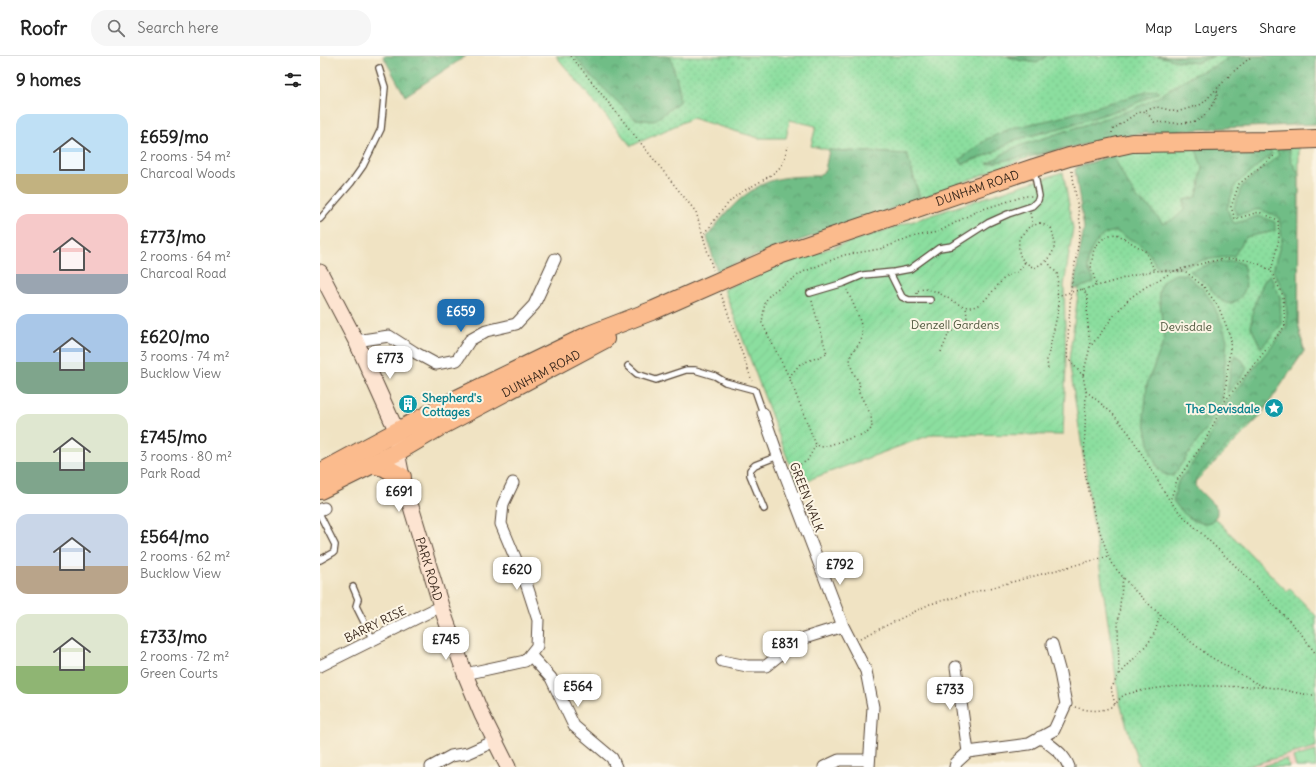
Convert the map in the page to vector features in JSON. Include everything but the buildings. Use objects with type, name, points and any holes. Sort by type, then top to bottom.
[{"type":"highway","name":"DUNHAM ROAD","points":[[320,473],[459,398],[522,366],[589,335],[654,310],[779,255],[1034,168],[1132,142],[1268,141],[1316,139]]},
{"type":"highway","name":"DUNHAM ROAD","points":[[320,490],[397,452],[441,426],[592,347],[654,310]]},
{"type":"highway","points":[[397,432],[406,434],[432,424],[441,426]]},
{"type":"highway","points":[[347,459],[360,459],[384,447],[391,447],[397,452]]},
{"type":"highway","points":[[371,464],[384,467],[402,478]]},
{"type":"main road","points":[[320,272],[356,340],[397,432]]},
{"type":"main road","name":"PARK ROAD","points":[[397,432],[397,452],[402,478],[441,606],[465,674],[508,767]]},
{"type":"street","points":[[356,340],[389,336],[436,364],[456,360],[470,340],[486,331],[516,324],[534,305],[555,259]]},
{"type":"street","name":"GREEN WALK","points":[[763,413],[784,472],[797,496],[843,626],[866,671],[873,707],[869,764]]},
{"type":"street","points":[[465,674],[525,661],[537,646],[538,620],[527,586],[501,524],[503,504],[513,483]]},
{"type":"street","name":"BARRY RISE","points":[[320,666],[441,606]]},
{"type":"street","points":[[722,662],[747,666],[766,666],[798,640],[843,626]]},
{"type":"street","points":[[954,767],[956,763],[968,752],[1029,744],[1054,730],[1066,704],[1060,673],[1052,644]]},
{"type":"street","points":[[530,654],[550,678],[574,726],[612,758],[616,767]]},
{"type":"street","points":[[956,667],[968,752]]},
{"type":"street","points":[[1040,738],[1066,759],[1069,767]]},
{"type":"street","points":[[431,767],[451,756],[468,753],[495,741]]},
{"type":"street","points":[[824,767],[839,760],[869,764]]},
{"type":"lane","points":[[320,219],[351,183],[362,166],[381,129],[385,87],[379,68]]},
{"type":"lane","points":[[810,293],[844,283],[863,275],[890,273],[910,269],[939,248],[952,246],[988,223],[1008,214],[1029,208],[1038,200],[1039,196],[1034,168]]},
{"type":"lane","points":[[890,273],[902,298],[909,300],[930,300]]},
{"type":"lane","points":[[628,366],[637,374],[656,380],[686,370],[695,370],[715,376],[730,384],[755,390]]},
{"type":"lane","name":"GREEN WALK","points":[[755,390],[763,413]]},
{"type":"lane","points":[[764,509],[750,475],[750,470],[755,465],[778,456]]},
{"type":"lane","points":[[320,560],[334,552],[336,548],[321,511]]},
{"type":"lane","points":[[353,587],[358,599],[356,606],[373,640]]},
{"type":"path","points":[[571,56],[696,212],[717,282],[755,390]]},
{"type":"path","points":[[1113,146],[1111,139],[1112,130],[1137,113],[1157,107],[1177,112],[1202,104],[1233,72],[1252,56]]},
{"type":"path","points":[[1144,112],[1146,111],[1154,122],[1183,123],[1200,119],[1211,107],[1218,95],[1217,89]]},
{"type":"path","points":[[703,237],[719,213],[736,197],[748,187],[779,169],[787,146]]},
{"type":"path","points":[[1271,271],[1279,239],[1278,220],[1259,212],[1234,219],[1231,207],[1239,184],[1275,155]]},
{"type":"path","points":[[1074,183],[1081,228],[1071,292],[1067,357],[1083,376]]},
{"type":"path","points":[[816,445],[789,377],[762,324],[765,302],[770,294],[803,272],[844,255],[880,250],[916,236],[938,232],[977,211],[1025,196],[1039,196]]},
{"type":"path","points":[[1029,208],[1033,225]]},
{"type":"path","points":[[1040,223],[1051,228],[1055,239],[1054,248],[1048,261],[1034,268],[1025,262],[1018,252],[1019,238],[1033,225],[1040,223]]},
{"type":"path","points":[[1093,287],[1096,284],[1091,266],[1094,249],[1101,240],[1117,234],[1146,251],[1155,271]]},
{"type":"path","points":[[1090,347],[1116,312],[1130,298],[1144,288],[1174,271],[1211,261],[1228,259],[1252,261],[1271,271],[1283,296],[1285,326],[1224,403],[1205,442],[1176,480],[1170,501]]},
{"type":"path","points":[[1048,261],[1058,275],[1057,293],[1059,308],[1047,360],[1048,370]]},
{"type":"path","points":[[917,300],[917,291],[921,289],[937,292],[958,304],[966,307],[973,307],[980,304],[991,294],[1008,275],[1018,272],[1025,262]]},
{"type":"path","points":[[1057,293],[1062,295],[1134,274],[1155,271],[1185,271],[1204,287],[1218,306],[1231,339],[1224,403]]},
{"type":"path","points":[[816,445],[823,447],[867,433],[872,428],[871,415],[858,391],[860,384],[850,367],[852,351],[859,345],[862,336],[860,322],[844,283]]},
{"type":"path","points":[[1082,289],[1088,298],[1087,314],[1090,347],[1083,376],[1086,391],[1084,468],[1095,518],[1111,563],[1132,588],[1160,615],[1209,656],[1264,687]]},
{"type":"path","points":[[789,377],[800,364],[828,354],[810,293]]},
{"type":"path","points":[[941,352],[950,333],[967,317],[966,307]]},
{"type":"path","points":[[1086,391],[1116,417],[1129,433],[1170,501],[1180,513],[1245,575],[1299,631],[1316,654]]},
{"type":"path","points":[[784,472],[807,461],[816,445]]},
{"type":"path","points":[[852,642],[930,604],[1109,556]]},
{"type":"path","points":[[1119,674],[1118,624],[1123,577]]},
{"type":"path","points":[[1115,704],[1111,689],[1119,674],[1149,642],[1155,632],[1160,615]]},
{"type":"path","points":[[1066,704],[1089,711],[1110,708],[1119,698],[1126,694],[1162,688],[1264,687],[1316,696]]},
{"type":"shaded area","points":[[1316,747],[1316,767],[1244,767]]},
{"type":"green space","points":[[383,56],[466,56],[405,96]]},
{"type":"green space","points":[[556,56],[1266,56],[1135,131],[1020,160],[920,199],[907,154],[829,150],[811,146],[816,126],[790,120],[786,138],[759,138],[692,118],[631,146]]},
{"type":"green space","points":[[575,56],[665,56],[671,58],[679,88],[679,102],[654,121],[635,119],[589,74]]},
{"type":"green space","points":[[1007,56],[1047,56],[1037,63],[1018,60]]},
{"type":"green space","points":[[1158,56],[1214,56],[1196,63],[1178,61]]},
{"type":"green space","points":[[1230,56],[1316,56],[1316,124],[1136,134],[987,164],[1013,148],[1134,109],[1158,97],[1189,77],[1221,63]]},
{"type":"green space","points":[[1157,89],[1160,92],[1128,107],[1064,127],[1015,140],[990,154],[963,164],[959,160],[987,139],[1012,128],[1054,119]]},
{"type":"green space","points":[[1268,146],[1272,154],[1236,184],[1227,208],[1232,222],[1236,223],[1258,216],[1275,222],[1275,231],[1246,237],[1234,256],[1204,260],[1175,269],[1164,267],[1158,269],[1144,248],[1136,242],[1116,232],[1110,232],[1099,239],[1095,244],[1088,261],[1088,267],[1094,281],[1093,283],[1073,290],[1084,228],[1075,170],[1076,168],[1113,155],[1125,179],[1138,199],[1150,208],[1163,224],[1174,219],[1184,210],[1184,200],[1196,197],[1202,167],[1195,147]]},
{"type":"green space","points":[[1274,146],[1289,146],[1291,160],[1299,175],[1298,323],[1304,351],[1258,419],[1245,428],[1196,478],[1195,486],[1217,508],[1217,514],[1214,520],[1202,523],[1193,520],[1185,514],[1178,508],[1173,500],[1178,482],[1206,445],[1225,404],[1287,327],[1286,296],[1273,270],[1282,239],[1279,217],[1259,209],[1236,215],[1234,207],[1242,186],[1279,155]]},
{"type":"green space","name":"Devisdale","points":[[1299,146],[1298,323],[1304,351],[1258,419],[1187,490],[1287,591],[1290,589],[1316,616],[1316,747],[1244,767],[1139,767],[1120,703],[1069,360],[1089,228],[1077,167],[1136,148]]},
{"type":"green space","points":[[829,150],[907,154],[920,199],[749,258],[717,271],[707,237],[731,208],[745,195],[768,182],[789,177],[819,176],[825,170]]},
{"type":"green space","name":"Denzell Gardens","points":[[1063,172],[1073,228],[1064,286],[1066,367],[1063,435],[933,434],[797,484],[724,289],[782,264]]},
{"type":"green space","points":[[1235,261],[1243,264],[1246,285],[1241,296],[1236,301],[1231,303],[1226,303],[1218,298],[1205,283],[1190,271],[1213,263]]},
{"type":"green space","points":[[1175,274],[1185,274],[1203,289],[1214,306],[1227,340],[1222,399],[1209,425],[1173,476],[1166,475],[1159,470],[1154,460],[1150,449],[1144,417],[1147,384],[1164,340],[1159,293],[1162,282]]},
{"type":"green space","points":[[1270,274],[1280,297],[1281,325],[1261,348],[1251,327],[1253,308],[1264,281]]},
{"type":"green space","points":[[1235,355],[1242,360],[1247,368],[1227,393],[1232,360]]},
{"type":"green space","points":[[1316,751],[1316,767],[1296,767],[1293,757]]},
{"type":"green space","points":[[1287,759],[1289,767],[1259,767]]},
{"type":"place","name":"Shepherd's Cottages","points":[[408,404]]},
{"type":"place","name":"The Devisdale","points":[[1274,408]]}]
